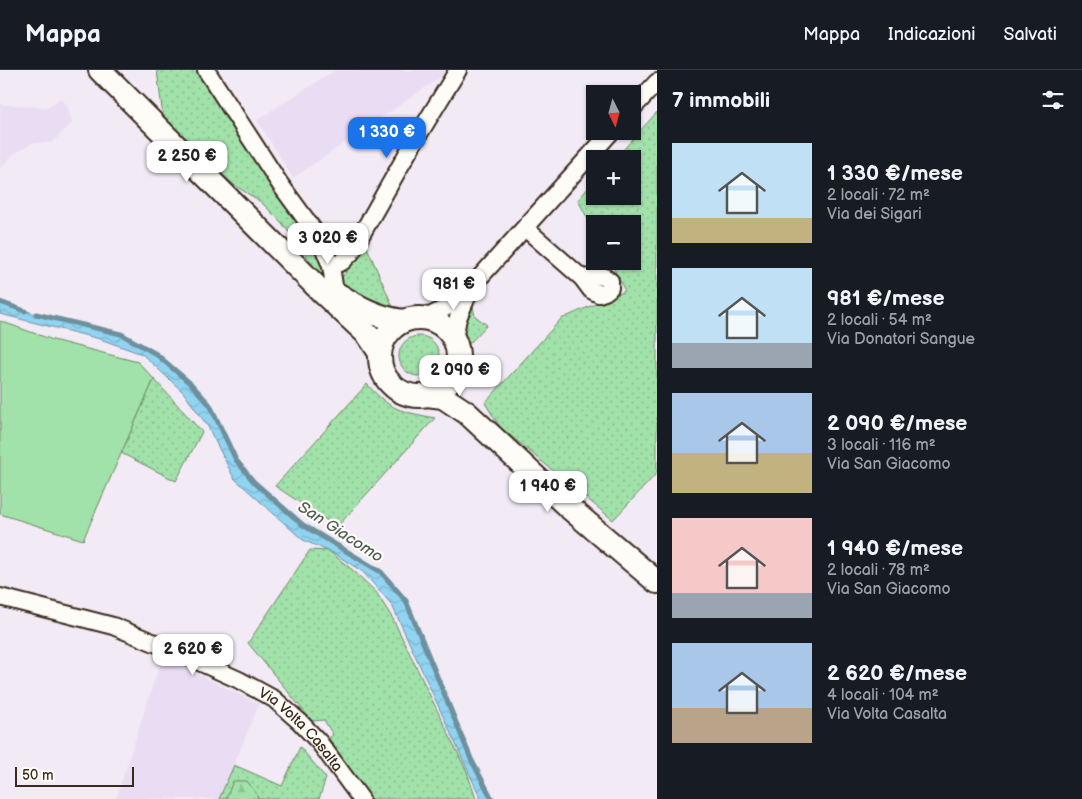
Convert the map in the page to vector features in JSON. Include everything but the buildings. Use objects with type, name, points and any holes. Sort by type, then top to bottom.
[{"type":"street","points":[[100,70],[368,335],[380,353]]},
{"type":"street","points":[[206,70],[280,184],[320,239],[331,266],[335,292]]},
{"type":"street","points":[[331,266],[342,262],[351,254],[411,147],[458,70]]},
{"type":"street","points":[[641,99],[657,82]]},
{"type":"street","points":[[426,318],[451,305],[472,286],[604,140]]},
{"type":"street","points":[[525,228],[582,278]]},
{"type":"street","points":[[301,270],[361,309],[394,320],[404,321]]},
{"type":"street","points":[[427,395],[448,383],[456,374],[458,356],[454,339],[458,318],[472,286]]},
{"type":"street","points":[[454,339],[443,326],[426,318],[419,317],[404,321],[395,325],[386,335],[381,346],[382,371],[388,382],[398,390],[409,395],[442,397],[467,414],[566,505],[657,582]]},
{"type":"street","points":[[457,369],[465,398],[467,414]]},
{"type":"street","name":"Via Volta Casalta","points":[[0,597],[113,626],[239,680],[274,699],[320,742],[360,799]]},
{"type":"shaded area","points":[[335,70],[451,70],[293,178],[257,120]]},
{"type":"shaded area","points":[[60,98],[67,105],[72,123],[51,143],[32,143],[14,154],[0,168],[0,104],[48,108]]},
{"type":"shaded area","points":[[162,657],[259,704],[219,799],[116,799]]},
{"type":"green space","points":[[157,70],[196,70],[275,192],[312,241],[324,276],[314,268],[282,223],[261,202],[234,185],[163,117]]},
{"type":"green space","points":[[657,112],[657,473],[613,520],[500,427],[485,403],[561,319],[625,291],[614,270],[641,270],[641,215],[586,216],[578,200],[586,191],[586,205],[641,205],[641,150],[623,150],[632,140],[641,140],[641,130]]},
{"type":"green space","points":[[366,245],[393,307],[381,310],[344,289],[340,280]]},
{"type":"green space","points":[[473,307],[475,316],[487,325],[466,347],[464,326]]},
{"type":"green space","points":[[0,321],[53,340],[138,362],[154,379],[83,540],[0,514]]},
{"type":"green space","points":[[419,336],[433,342],[439,356],[433,370],[419,376],[405,370],[399,356],[405,342]]},
{"type":"green space","points":[[154,379],[202,432],[176,481],[121,453]]},
{"type":"green space","points":[[367,384],[390,405],[413,414],[435,418],[337,527],[275,486]]},
{"type":"green space","points":[[310,550],[329,551],[376,592],[393,619],[467,772],[476,799],[371,799],[340,760],[329,738],[333,735],[324,720],[312,721],[248,643]]},
{"type":"green space","points":[[300,747],[326,778],[319,799],[219,799],[234,765],[282,786]]},
{"type":"green space","points":[[233,781],[247,781],[258,799],[226,799]]},
{"type":"water","points":[[0,302],[45,317],[121,334],[156,354],[191,384],[210,405],[236,460],[254,482],[303,525],[381,572],[406,601],[471,759],[492,799],[481,799],[392,605],[363,572],[335,554],[303,540],[234,478],[207,425],[183,392],[142,354],[100,339],[0,314]]},
{"type":"waterway","name":"San Giacomo","points":[[0,302],[25,311]]},
{"type":"waterway","name":"San Giacomo","points":[[36,314],[121,334],[156,354],[191,384],[210,405],[236,460],[254,482],[303,525],[381,572],[406,601],[471,759],[492,799]]}]
